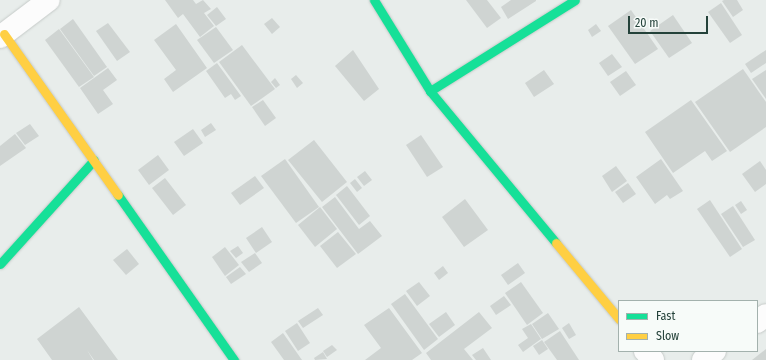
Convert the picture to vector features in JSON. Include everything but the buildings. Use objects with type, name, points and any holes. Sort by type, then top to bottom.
[{"type":"street","points":[[48,0],[2,35],[94,160],[234,360]]},
{"type":"street","points":[[374,0],[430,91],[618,318]]},
{"type":"street","points":[[430,91],[575,0]]},
{"type":"street","points":[[0,264],[94,160]]},
{"type":"street","points":[[758,321],[766,315]]},
{"type":"street","points":[[646,352],[653,360]]},
{"type":"street","points":[[703,360],[714,352]]},
{"type":"traffic: fast","points":[[374,0],[430,91],[556,243]]},
{"type":"traffic: fast","points":[[430,91],[575,0]]},
{"type":"traffic: fast","points":[[0,264],[94,160]]},
{"type":"traffic: fast","points":[[118,195],[234,360]]},
{"type":"traffic: slow","points":[[4,34],[118,195]]},
{"type":"traffic: slow","points":[[556,243],[618,318]]}]
